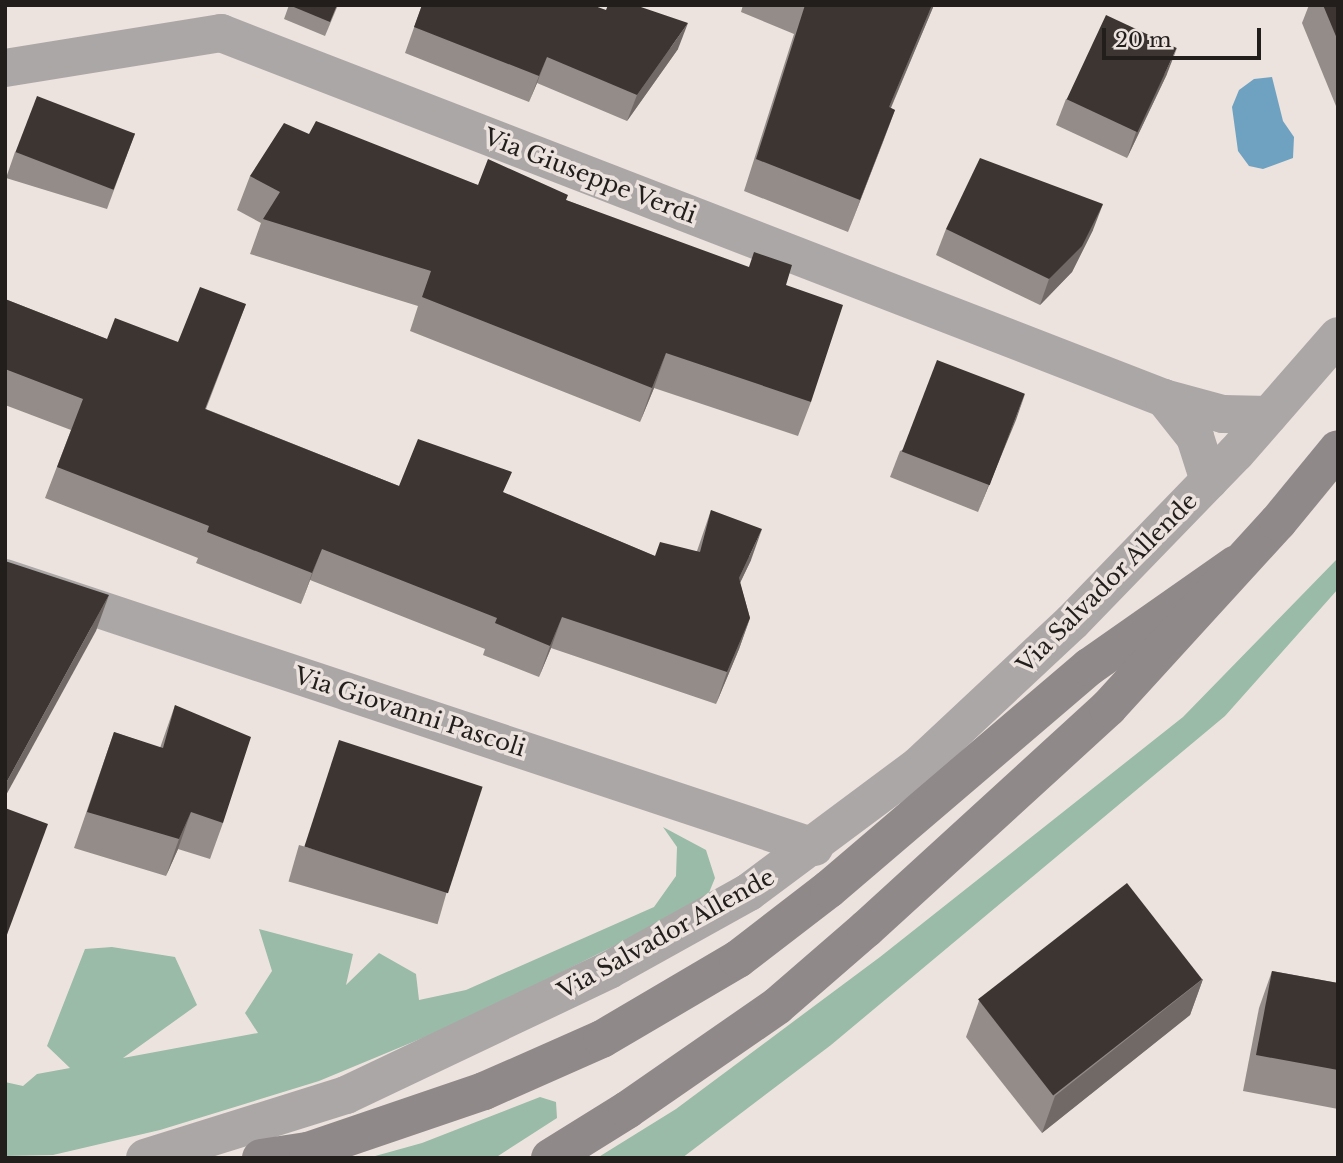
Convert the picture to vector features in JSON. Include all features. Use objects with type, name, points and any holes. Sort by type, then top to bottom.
[{"type":"main road","points":[[550,1158],[627,1111],[787,998],[1108,708],[1236,564],[1279,522],[1338,449]]},
{"type":"main road","points":[[261,1158],[308,1151],[484,1091],[602,1039],[738,960],[829,890],[1090,667],[1236,564]]},
{"type":"street","name":"Via Giuseppe Verdi","points":[[5,68],[221,33],[1164,398],[1223,414],[1269,415]]},
{"type":"street","name":"Via Salvador Allende","points":[[145,1158],[346,1095],[459,1044],[738,899],[814,847],[947,739],[1072,622],[1209,481],[1338,336]]},
{"type":"street","points":[[1164,398],[1195,437],[1209,481]]},
{"type":"street","points":[[1279,522],[1338,477]]},
{"type":"street","name":"Via Giovanni Pascoli","points":[[5,578],[814,847]]},
{"type":"green space","points":[[1338,558],[1338,589],[1225,716],[831,1045],[682,1158],[597,1158],[676,1109],[880,957],[1183,717]]},
{"type":"green space","points":[[663,827],[706,850],[715,878],[706,900],[466,1020],[319,1081],[160,1130],[53,1155],[5,1156],[5,1082],[23,1086],[37,1074],[70,1068],[47,1046],[85,949],[112,947],[175,957],[197,1005],[123,1058],[258,1033],[245,1013],[272,971],[259,929],[353,954],[346,985],[379,953],[416,974],[419,1000],[466,990],[654,907],[676,876],[677,847]]},
{"type":"green space","points":[[540,1097],[556,1102],[557,1118],[495,1158],[368,1158],[422,1143]]},
{"type":"water","points":[[1272,77],[1283,121],[1294,137],[1293,158],[1263,169],[1249,166],[1238,151],[1232,107],[1239,90],[1254,79]]},
{"type":"building","points":[[289,5],[337,5],[330,22]]},
{"type":"building","points":[[422,5],[592,5],[606,10],[608,5],[635,5],[688,23],[637,95],[547,57],[539,76],[414,27]]},
{"type":"building","points":[[805,5],[932,5],[889,107],[895,110],[860,200],[756,159]]},
{"type":"building","points":[[1323,5],[1338,5],[1338,41]]},
{"type":"building","points":[[1106,15],[1177,48],[1137,132],[1067,99]]},
{"type":"building","points":[[37,96],[135,134],[114,190],[15,152]]},
{"type":"building","points":[[316,121],[478,185],[488,159],[568,195],[566,200],[749,267],[754,252],[792,265],[786,285],[843,305],[811,402],[666,353],[652,388],[422,297],[431,271],[263,219],[280,192],[250,176],[284,123],[309,134]]},
{"type":"building","points":[[980,158],[1103,204],[1082,246],[1049,279],[946,229]]},
{"type":"building","points":[[200,287],[246,304],[205,409],[399,486],[418,439],[512,472],[503,492],[655,556],[660,542],[700,552],[711,510],[762,529],[739,578],[750,618],[727,672],[562,617],[550,646],[495,623],[497,618],[322,549],[312,573],[207,532],[209,526],[57,467],[83,399],[5,369],[5,299],[107,339],[115,318],[178,342]]},
{"type":"building","points":[[937,360],[1025,394],[990,485],[902,451]]},
{"type":"building","points":[[5,561],[109,595],[5,785]]},
{"type":"building","points":[[175,705],[251,737],[223,823],[191,812],[179,839],[87,812],[114,732],[163,748]]},
{"type":"building","points":[[339,740],[483,787],[448,893],[304,847]]},
{"type":"building","points":[[5,808],[48,824],[5,940]]},
{"type":"building","points":[[1127,883],[1202,979],[1053,1095],[978,999]]},
{"type":"building","points":[[1272,971],[1338,983],[1338,1070],[1256,1055]]}]
